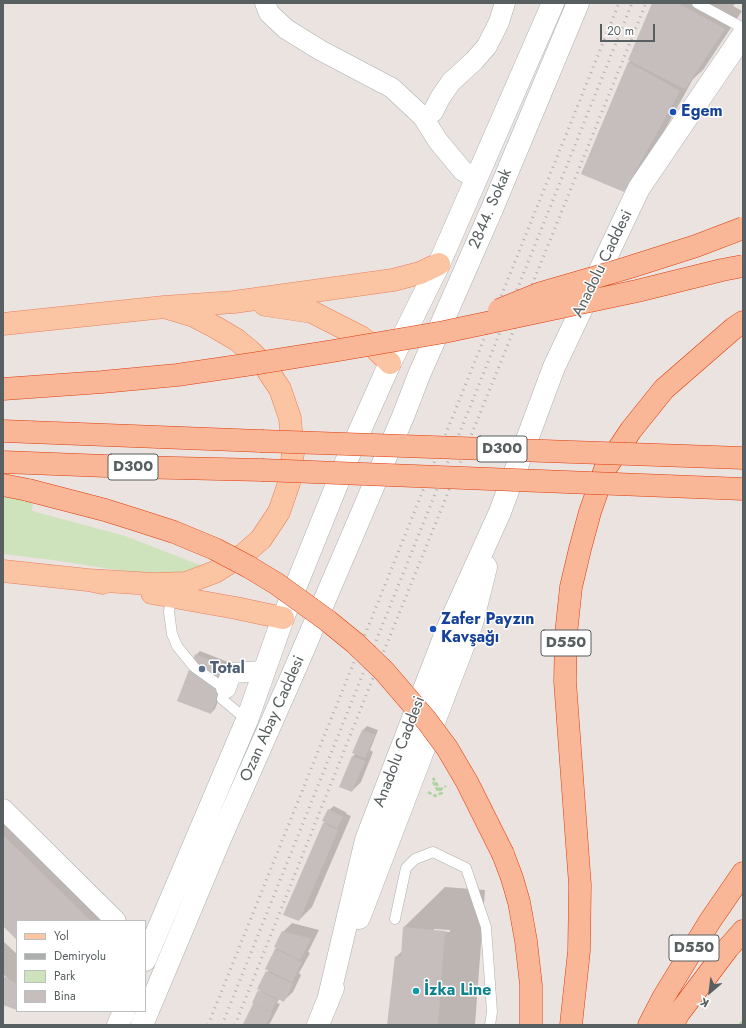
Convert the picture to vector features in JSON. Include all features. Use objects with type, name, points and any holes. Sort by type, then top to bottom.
[{"type":"highway","points":[[444,332],[541,293],[689,249],[743,228]]},
{"type":"highway","points":[[3,389],[177,375],[252,364],[444,332],[637,291],[743,266]]},
{"type":"highway","name":"D550","points":[[571,1025],[579,951],[580,886],[565,681],[566,642],[571,587],[580,549],[590,512],[605,469],[631,430],[664,389],[734,328],[743,322]]},
{"type":"highway","name":"D300","points":[[3,431],[743,458]]},
{"type":"highway","name":"D300","points":[[3,462],[262,470],[743,489]]},
{"type":"highway","points":[[3,485],[105,510],[174,532],[249,566],[272,580],[328,621],[355,643],[384,670],[447,748],[467,782],[503,854],[519,902],[526,941],[531,985],[531,1025]]},
{"type":"highway","name":"D550","points":[[649,1025],[663,998],[710,921],[743,873]]},
{"type":"highway","points":[[672,1025],[679,1013],[728,948],[743,931]]},
{"type":"main road","name":"2844. Sokak","points":[[390,363],[439,264],[553,3]]},
{"type":"main road","name":"2844. Sokak","points":[[404,414],[419,375],[492,209],[578,3]]},
{"type":"main road","name":"Anadolu Caddesi","points":[[318,1025],[328,1001],[366,840],[449,625],[500,512],[554,367],[639,188],[743,35]]},
{"type":"main road","points":[[3,324],[164,307],[234,302],[393,280],[420,273],[439,264]]},
{"type":"main road","points":[[234,302],[276,306],[312,312],[360,337],[374,347],[390,363],[400,377],[404,388],[404,414]]},
{"type":"main road","points":[[3,571],[88,580],[153,584],[186,582],[215,572],[244,554],[261,539],[279,512],[289,483],[293,453],[290,418],[280,389],[264,365],[237,340],[194,316],[164,307]]},
{"type":"main road","name":"Ozan Abay Caddesi","points":[[146,954],[247,720],[283,618],[348,457],[390,363]]},
{"type":"main road","name":"Ozan Abay Caddesi","points":[[142,1025],[220,839],[295,670],[404,414]]},
{"type":"main road","points":[[88,580],[302,622],[315,623]]},
{"type":"main road","points":[[118,1025],[124,1012]]},
{"type":"street","points":[[265,3],[269,13],[286,29],[320,50],[392,88],[423,117],[438,141],[463,171],[477,178]]},
{"type":"street","points":[[423,117],[433,112],[440,98],[451,82],[474,61],[487,46],[500,22],[505,3]]},
{"type":"street","points":[[226,688],[231,674],[265,672]]},
{"type":"street","points":[[3,809],[115,920]]},
{"type":"lane","points":[[697,3],[743,28]]},
{"type":"lane","points":[[171,596],[169,612],[172,634],[177,646],[194,667],[214,682],[226,688],[222,699],[247,720]]},
{"type":"lane","points":[[395,919],[406,868],[415,859],[433,852],[466,868],[486,927],[492,1012],[490,1025]]},
{"type":"path","points":[[428,775],[438,791],[448,784],[446,783]]},
{"type":"path","points":[[432,776],[442,793]]},
{"type":"path","points":[[740,1025],[743,1020]]},
{"type":"green space","points":[[3,495],[33,501],[32,511],[125,536],[205,567],[181,574],[155,576],[53,560],[3,554]]},
{"type":"building","points":[[652,3],[678,3],[725,29],[685,89],[628,60]]},
{"type":"building","points":[[628,62],[680,91],[624,192],[581,174]]},
{"type":"building","points":[[195,654],[229,668],[211,714],[177,701]]},
{"type":"building","points":[[362,730],[375,735],[365,758],[352,753]]},
{"type":"building","points":[[352,756],[365,761],[352,792],[339,787]]},
{"type":"building","points":[[328,809],[343,817],[337,828],[322,821]]},
{"type":"building","points":[[323,823],[338,830],[299,921],[283,915]]},
{"type":"building","points":[[3,835],[90,920],[16,920],[16,939],[3,926]]},
{"type":"building","name":"İzka Line","points":[[403,927],[445,931],[438,1025],[387,1025],[395,956],[401,957]]},
{"type":"building","points":[[282,931],[311,939],[300,960],[274,947]]},
{"type":"building","points":[[275,949],[302,962],[292,982],[265,969]]},
{"type":"building","points":[[266,971],[293,984],[284,1002],[257,989]]},
{"type":"building","points":[[3,976],[16,983],[16,1010],[3,1005]]},
{"type":"building","points":[[258,990],[277,1000],[271,1012],[252,1003]]},
{"type":"building","points":[[253,1004],[272,1013],[266,1025],[243,1024]]},
{"type":"railway","points":[[208,1025],[619,3]]},
{"type":"railway","points":[[222,1025],[632,3]]},
{"type":"railway","points":[[235,1025],[371,683],[646,3]]},
{"type":"place","name":"Egem","points":[[673,112]]},
{"type":"place","name":"Zafer Payzın Kavşağı","points":[[433,629]]},
{"type":"place","name":"Total","points":[[202,669]]},
{"type":"place","name":"İzka Line","points":[[416,991]]}]
